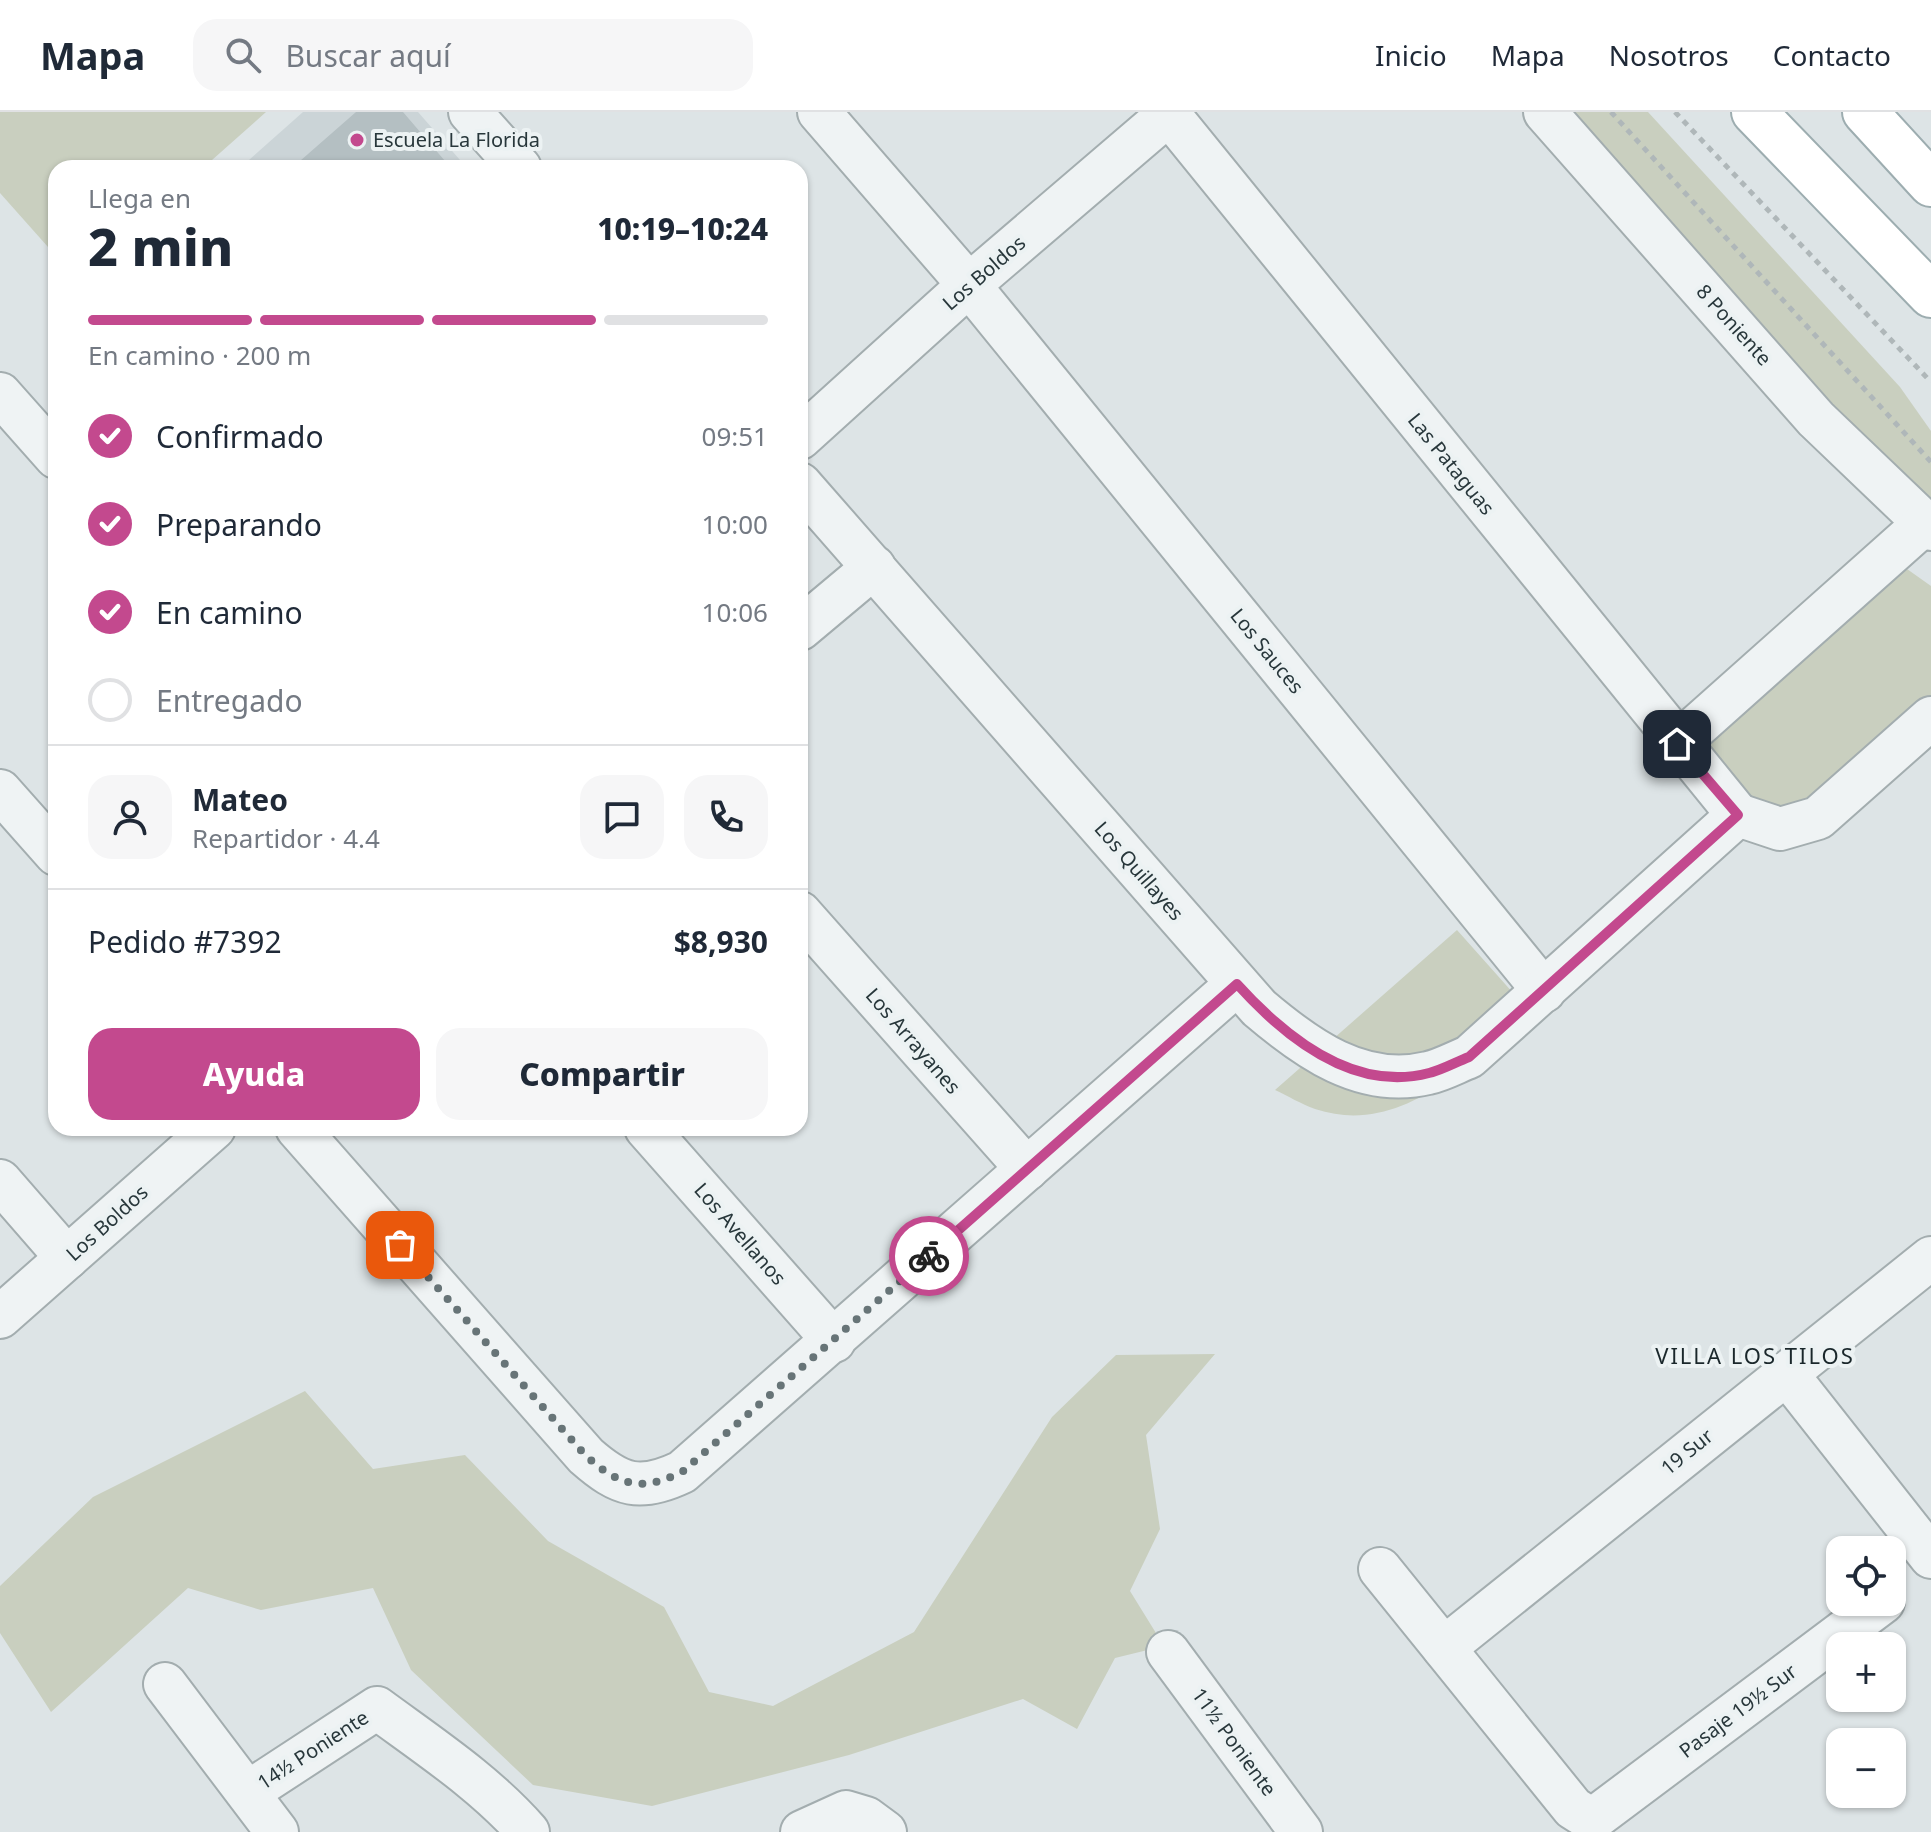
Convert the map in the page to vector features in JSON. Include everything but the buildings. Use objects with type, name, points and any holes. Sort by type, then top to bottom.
[{"type":"main road","points":[[1754,112],[1931,295]]},
{"type":"main road","points":[[1878,116],[1931,184]]},
{"type":"street","points":[[470,112],[513,160]]},
{"type":"street","name":"Los Sauces","points":[[819,112],[969,285],[1544,991]]},
{"type":"street","name":"8 Poniente","points":[[1545,112],[1816,419],[1928,526]]},
{"type":"street","name":"Los Boldos","points":[[808,431],[969,285],[1169,113]]},
{"type":"street","name":"Las Pataguas","points":[[1169,113],[1677,744],[1738,815]]},
{"type":"street","points":[[0,394],[48,448]]},
{"type":"street","name":"Los Quillayes","points":[[808,493],[1237,984],[1259,1008],[1315,1051],[1355,1070],[1393,1077],[1429,1073],[1469,1057],[1544,991]]},
{"type":"street","points":[[1677,744],[1928,526]]},
{"type":"street","points":[[808,622],[874,567]]},
{"type":"street","points":[[1544,991],[1738,815],[1780,829],[1818,818],[1931,718]]},
{"type":"street","points":[[0,791],[48,845]]},
{"type":"street","name":"Los Arrayanes","points":[[808,922],[1027,1169]]},
{"type":"street","points":[[304,1136],[586,1456],[608,1475],[636,1484],[656,1485],[682,1472],[834,1341],[1237,984]]},
{"type":"street","name":"Los Boldos","points":[[0,1317],[205,1136]]},
{"type":"street","name":"Los Avellanos","points":[[653,1136],[834,1341]]},
{"type":"street","points":[[0,1181],[67,1258]]},
{"type":"street","name":"19 Sur","points":[[1444,1648],[1931,1258]]},
{"type":"street","points":[[1786,1373],[1931,1557]]},
{"type":"street","points":[[1906,1585],[1931,1566]]},
{"type":"street","points":[[1380,1569],[1444,1648]]},
{"type":"street","name":"Pasaje 19½ Sur","points":[[1444,1648],[1573,1808],[1592,1820],[1864,1616]]},
{"type":"street","name":"11½ Poniente","points":[[1168,1652],[1301,1832]]},
{"type":"street","points":[[165,1684],[229,1771],[250,1791]]},
{"type":"street","name":"14½ Poniente","points":[[277,1832],[250,1791],[377,1708],[504,1804],[528,1832]]},
{"type":"street","points":[[802,1832],[846,1812],[866,1818],[885,1832]]},
{"type":"path","points":[[1611,112],[1931,462]]},
{"type":"path","points":[[1675,112],[1931,382]]},
{"type":"shaded area","name":"Escuela La Florida","points":[[303,112],[418,112],[460,160],[249,160]]},
{"type":"green space","points":[[0,112],[266,112],[212,160],[48,160],[48,247],[0,193]]},
{"type":"green space","points":[[1563,112],[1648,112],[1900,387],[1931,431],[1931,515]]},
{"type":"green space","points":[[1907,569],[1931,586],[1931,695],[1799,811],[1772,820],[1695,741]]},
{"type":"green space","points":[[1457,930],[1531,1013],[1459,1073],[1433,1090],[1377,1113],[1347,1115],[1315,1109],[1275,1090]]},
{"type":"green space","points":[[1215,1354],[1146,1435],[1160,1529],[1130,1591],[1164,1646],[1115,1658],[1077,1729],[1023,1699],[849,1755],[652,1806],[533,1785],[411,1670],[373,1588],[261,1610],[188,1588],[51,1712],[0,1633],[0,1586],[93,1497],[305,1391],[373,1469],[465,1455],[548,1541],[664,1607],[709,1692],[773,1706],[914,1632],[1052,1417],[1116,1355]]},
{"type":"way so far","points":[[400,1245],[586,1456],[608,1475],[636,1484],[656,1485],[682,1472],[929,1256]]},
{"type":"place","name":"Escuela La Florida","points":[[357,140]]},
{"type":"district","name":"VILLA LOS TILOS","points":[[1755,1356]]},
{"type":"route","points":[[929,1256],[1237,984],[1293,1037],[1355,1070],[1393,1077],[1429,1073],[1469,1057],[1738,815],[1677,744]]}]
